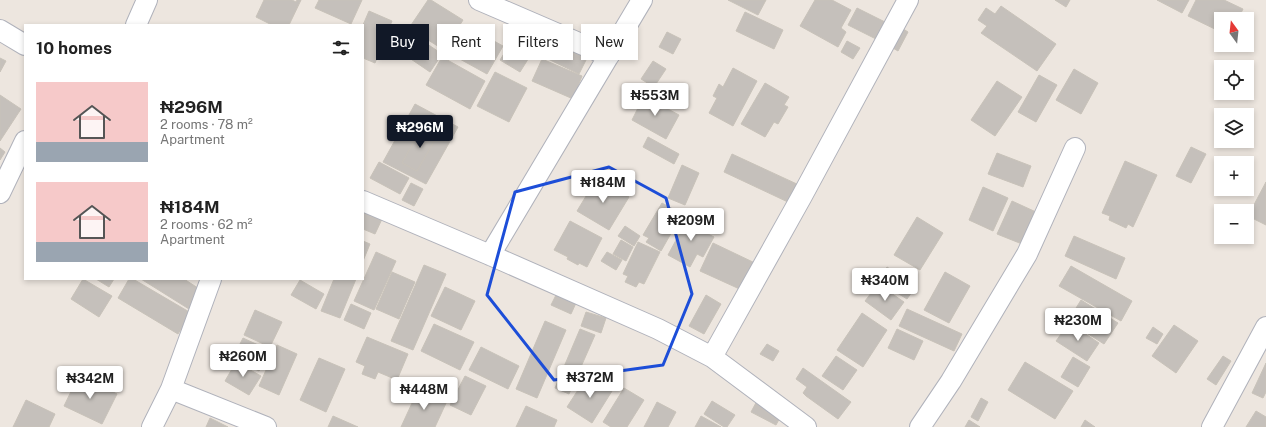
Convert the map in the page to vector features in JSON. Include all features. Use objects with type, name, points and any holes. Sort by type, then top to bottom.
[{"type":"street","points":[[136,24],[147,0]]},
{"type":"street","points":[[479,0],[581,44]]},
{"type":"street","points":[[628,24],[642,0]]},
{"type":"street","points":[[712,357],[802,196],[908,0]]},
{"type":"street","points":[[0,30],[24,44]]},
{"type":"street","points":[[490,255],[554,145],[607,60]]},
{"type":"street","points":[[0,193],[24,143]]},
{"type":"street","points":[[920,427],[951,381],[1027,254],[1075,148]]},
{"type":"street","points":[[364,201],[490,255],[658,330],[712,357],[806,427]]},
{"type":"street","points":[[152,427],[171,389],[211,280]]},
{"type":"street","points":[[1212,427],[1266,327]]},
{"type":"street","points":[[171,389],[266,427]]},
{"type":"highlighted area","points":[[609,167],[666,198],[692,294],[663,365],[554,380],[487,295],[515,192]]},
{"type":"building","points":[[264,0],[292,0],[296,2],[297,0],[301,0],[289,24],[270,24],[256,17]]},
{"type":"building","points":[[319,0],[362,0],[351,24],[315,8]]},
{"type":"building","points":[[428,0],[431,0],[463,20],[460,24],[437,24],[437,46],[429,41],[429,24],[412,24]]},
{"type":"building","points":[[728,0],[766,0],[758,15]]},
{"type":"building","points":[[815,0],[832,0],[851,10],[841,28],[846,32],[838,47],[800,26]]},
{"type":"building","points":[[1055,0],[1070,0],[1066,7]]},
{"type":"building","points":[[1157,0],[1189,0],[1182,13]]},
{"type":"building","points":[[1196,0],[1224,0],[1243,9],[1242,12],[1214,12],[1214,29],[1188,16]]},
{"type":"building","points":[[1001,6],[1056,44],[1037,71],[981,33],[987,26],[978,20],[986,8],[995,14]]},
{"type":"building","points":[[857,8],[889,24],[880,41],[848,25]]},
{"type":"building","points":[[369,11],[392,21],[391,24],[376,24],[375,63],[364,58],[364,24]]},
{"type":"building","points":[[745,12],[783,30],[774,49],[736,31]]},
{"type":"building","points":[[897,25],[908,32],[898,51],[886,44]]},
{"type":"building","points":[[667,32],[681,39],[673,54],[659,47]]},
{"type":"building","points":[[847,41],[860,48],[853,59],[841,52]]},
{"type":"building","points":[[495,42],[503,46],[495,60]]},
{"type":"building","points":[[429,45],[437,51],[438,60],[430,72],[412,60],[429,60]]},
{"type":"building","points":[[573,49],[581,53],[581,60],[586,60],[579,74],[550,60],[573,60]]},
{"type":"building","points":[[503,55],[503,60],[528,60],[520,72],[500,60]]},
{"type":"building","points":[[0,58],[6,61],[0,72]]},
{"type":"building","points":[[440,60],[447,60],[485,81],[470,109],[426,85]]},
{"type":"building","points":[[462,60],[495,60],[487,74]]},
{"type":"building","points":[[542,60],[544,60],[582,76],[578,86],[585,89],[580,102],[532,81]]},
{"type":"building","points":[[653,61],[666,69],[654,87],[641,79]]},
{"type":"building","points":[[733,68],[757,81],[733,126],[709,113],[717,98],[713,96],[719,84],[723,87]]},
{"type":"building","points":[[1074,69],[1098,83],[1081,114],[1056,100]]},
{"type":"building","points":[[495,72],[527,88],[509,122],[477,106]]},
{"type":"building","points":[[1039,75],[1057,85],[1036,122],[1018,112]]},
{"type":"building","points":[[997,81],[1022,97],[995,136],[971,120]]},
{"type":"building","points":[[765,83],[789,97],[784,105],[788,107],[778,124],[774,122],[765,137],[741,124]]},
{"type":"building","points":[[0,95],[21,109],[0,141]]},
{"type":"building","points":[[644,96],[679,115],[666,139],[632,120]]},
{"type":"building","points":[[415,104],[458,127],[426,184],[383,162]],"holes":[[[422,127],[437,136],[417,171],[402,163]]]},
{"type":"building","points":[[422,127],[437,136],[417,171],[402,163]]},
{"type":"building","points":[[648,137],[679,154],[674,164],[643,147]]},
{"type":"building","points":[[1191,147],[1206,154],[1191,183],[1176,176]]},
{"type":"building","points":[[0,148],[5,152],[0,160]]},
{"type":"building","points":[[997,153],[1031,166],[1023,187],[988,174]]},
{"type":"building","points":[[732,154],[799,185],[790,203],[724,172]]},
{"type":"building","points":[[1125,161],[1157,175],[1133,227],[1128,224],[1126,228],[1109,220],[1110,216],[1102,213]]},
{"type":"building","points":[[379,162],[409,178],[400,194],[370,178]]},
{"type":"building","points":[[682,165],[699,173],[685,205],[668,198]]},
{"type":"building","points":[[597,178],[629,197],[609,230],[577,211]]},
{"type":"building","points":[[1266,182],[1266,225],[1254,219],[1254,205]]},
{"type":"building","points":[[411,183],[423,189],[414,206],[402,200]]},
{"type":"building","points":[[983,187],[1008,198],[993,231],[969,220]]},
{"type":"building","points":[[1012,201],[1036,212],[1022,244],[997,234]]},
{"type":"building","points":[[662,203],[682,214],[661,251],[646,242],[649,238],[643,235]]},
{"type":"building","points":[[364,210],[382,219],[375,234],[364,229]]},
{"type":"building","points":[[689,216],[711,228],[708,234],[714,237],[703,257],[697,254],[690,267],[668,255]]},
{"type":"building","points":[[917,217],[943,233],[920,270],[894,255]]},
{"type":"building","points":[[570,221],[602,238],[587,267],[579,263],[578,265],[567,259],[568,257],[554,250]]},
{"type":"building","points":[[625,226],[640,236],[634,246],[618,236]]},
{"type":"building","points":[[1074,236],[1125,258],[1116,279],[1065,256]]},
{"type":"building","points":[[621,240],[633,247],[626,261],[613,254]]},
{"type":"building","points":[[364,241],[370,244],[364,259]]},
{"type":"building","points":[[638,242],[660,252],[644,284],[639,282],[636,287],[625,282],[628,276],[623,274]]},
{"type":"building","points":[[713,243],[757,264],[744,291],[700,271]]},
{"type":"building","points":[[376,252],[396,261],[374,310],[354,301]]},
{"type":"building","points":[[607,252],[622,260],[616,270],[601,261]]},
{"type":"building","points":[[424,265],[446,274],[413,350],[391,341]]},
{"type":"building","points":[[1071,266],[1132,301],[1121,321],[1059,286]]},
{"type":"building","points":[[887,267],[916,286],[907,299],[878,281]]},
{"type":"building","points":[[392,272],[415,282],[399,319],[376,309]]},
{"type":"building","points":[[945,272],[970,286],[949,323],[924,310]]},
{"type":"building","points":[[82,280],[112,296],[99,317],[71,299]]},
{"type":"building","points":[[98,280],[113,280],[109,287]]},
{"type":"building","points":[[128,280],[135,280],[191,313],[178,334],[118,298]]},
{"type":"building","points":[[143,280],[186,280],[201,290],[189,309]]},
{"type":"building","points":[[300,280],[324,294],[316,309],[291,295]]},
{"type":"building","points":[[334,280],[356,280],[340,318],[321,311]]},
{"type":"building","points":[[878,284],[904,302],[891,320],[865,301]]},
{"type":"building","points":[[445,287],[475,301],[461,330],[431,316]]},
{"type":"building","points":[[556,295],[576,303],[571,314],[551,305]]},
{"type":"building","points":[[706,295],[721,304],[704,334],[689,326]]},
{"type":"building","points":[[1081,300],[1118,323],[1104,344],[1068,321]]},
{"type":"building","points":[[351,304],[371,313],[364,329],[344,320]]},
{"type":"building","points":[[907,309],[962,334],[954,351],[899,326]]},
{"type":"building","points":[[255,310],[282,322],[270,347],[244,335]]},
{"type":"building","points":[[586,312],[606,318],[601,333],[581,326]]},
{"type":"building","points":[[862,313],[887,330],[863,367],[837,350]]},
{"type":"building","points":[[545,321],[566,330],[537,398],[516,389]]},
{"type":"building","points":[[1069,323],[1099,343],[1087,361],[1056,341]]},
{"type":"building","points":[[434,324],[474,342],[460,370],[421,351]]},
{"type":"building","points":[[1174,325],[1198,341],[1176,373],[1152,356]]},
{"type":"building","points":[[1153,327],[1163,334],[1157,344],[1146,338]]},
{"type":"building","points":[[580,329],[595,335],[569,394],[555,388]]},
{"type":"building","points":[[897,329],[923,341],[914,360],[888,348]]},
{"type":"building","points":[[367,337],[408,354],[397,380],[378,372],[375,379],[362,374],[365,366],[356,362]]},
{"type":"building","points":[[243,338],[269,350],[259,371],[233,358]]},
{"type":"building","points":[[767,344],[779,351],[773,361],[760,354]]},
{"type":"building","points":[[277,345],[297,354],[279,395],[259,386]]},
{"type":"building","points":[[481,347],[519,366],[508,389],[469,370]]},
{"type":"building","points":[[836,356],[857,370],[843,390],[822,376]]},
{"type":"building","points":[[1223,356],[1231,361],[1216,385],[1207,379]]},
{"type":"building","points":[[1073,357],[1090,367],[1078,387],[1061,377]]},
{"type":"building","points":[[319,358],[345,369],[326,412],[300,400]]},
{"type":"building","points":[[236,362],[261,376],[249,395],[225,381]]},
{"type":"building","points":[[1025,362],[1073,391],[1055,419],[1008,390]]},
{"type":"building","points":[[1266,363],[1266,392],[1263,398],[1252,393]]},
{"type":"building","points":[[803,368],[851,402],[838,419],[803,393],[807,387],[796,379]]},
{"type":"building","points":[[79,375],[117,394],[102,424],[64,406]]},
{"type":"building","points":[[465,376],[486,386],[471,415],[450,405]]},
{"type":"building","points":[[587,376],[612,391],[592,423],[567,407]]},
{"type":"building","points":[[419,388],[447,401],[435,427],[401,427]]},
{"type":"building","points":[[624,388],[644,400],[627,427],[611,427],[603,422]]},
{"type":"building","points":[[981,398],[988,402],[978,421],[971,417]]},
{"type":"building","points":[[758,399],[783,412],[776,425],[751,412]]},
{"type":"building","points":[[26,400],[55,414],[49,427],[13,427]]},
{"type":"building","points":[[712,401],[735,415],[727,427],[724,427],[704,414]]},
{"type":"building","points":[[657,402],[676,412],[668,427],[644,427]]},
{"type":"building","points":[[526,406],[557,420],[554,427],[516,427]]},
{"type":"building","points":[[1256,411],[1266,417],[1266,427],[1246,427]]},
{"type":"building","points":[[333,416],[358,427],[328,427]]},
{"type":"building","points":[[701,416],[721,427],[695,427]]},
{"type":"building","points":[[210,418],[228,427],[206,427]]},
{"type":"building","points":[[969,420],[980,427],[965,427]]},
{"type":"building","points":[[1085,420],[1095,427],[1081,427]]}]
